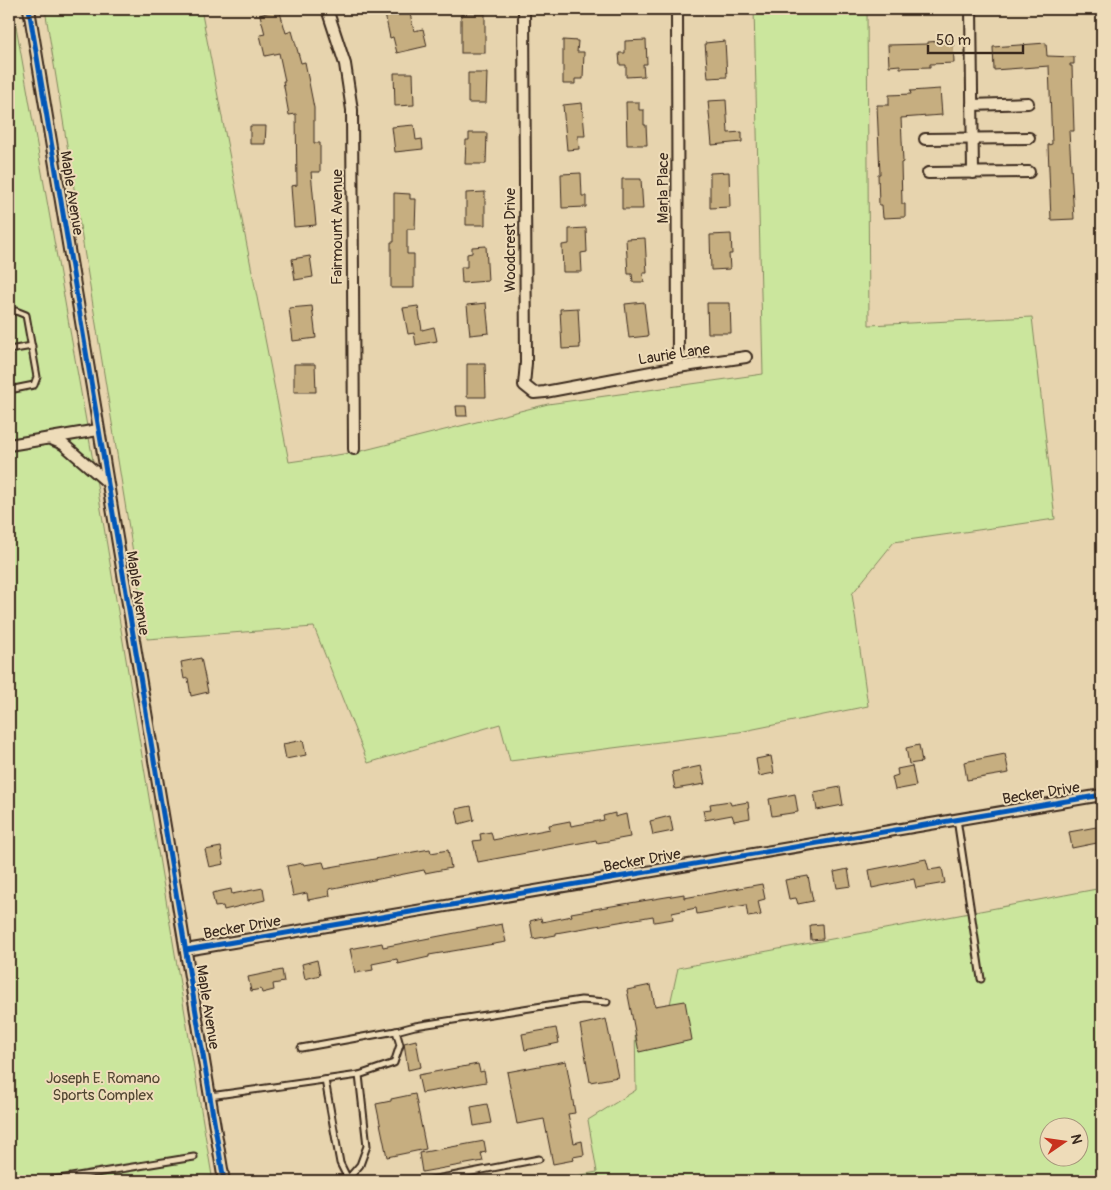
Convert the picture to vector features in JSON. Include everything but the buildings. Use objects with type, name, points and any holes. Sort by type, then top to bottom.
[{"type":"street","name":"Maple Avenue","points":[[29,9],[224,1181]]},
{"type":"street","name":"Fairmount Avenue","points":[[327,9],[345,64],[352,110],[354,448]]},
{"type":"street","name":"Woodcrest Drive","points":[[524,9],[526,363],[524,385],[534,392],[544,392],[607,380]]},
{"type":"street","name":"Marla Place","points":[[677,9],[678,368]]},
{"type":"street","points":[[972,9],[973,173]]},
{"type":"street","points":[[972,105],[1028,102]]},
{"type":"street","points":[[925,139],[1029,138]]},
{"type":"street","points":[[928,173],[1029,172]]},
{"type":"street","name":"Laurie Lane","points":[[607,380],[746,357]]},
{"type":"street","points":[[9,445],[98,430]]},
{"type":"street","points":[[50,438],[63,444],[107,482]]},
{"type":"street","name":"Becker Drive","points":[[186,950],[1102,795]]},
{"type":"lane","points":[[9,313],[16,312],[26,315],[37,378],[34,385],[9,390]]},
{"type":"lane","points":[[9,350],[32,346]]},
{"type":"lane","points":[[957,819],[982,979]]},
{"type":"lane","points":[[301,1048],[416,1026],[581,1000],[607,1002]]},
{"type":"lane","points":[[210,1096],[359,1076],[394,1063],[400,1045],[396,1031]]},
{"type":"lane","points":[[346,1181],[360,1165],[368,1146],[359,1076]]},
{"type":"lane","points":[[325,1080],[340,1163],[346,1181]]},
{"type":"lane","points":[[46,1181],[194,1158]]},
{"type":"lane","points":[[426,1181],[539,1159]]},
{"type":"green space","name":"Joseph E. Romano Sports Complex","points":[[9,9],[13,9],[91,449],[212,1176],[180,1181],[9,1181]]},
{"type":"green space","points":[[45,9],[201,9],[289,462],[357,452],[548,404],[763,374],[754,9],[867,9],[869,325],[1032,317],[1055,519],[894,542],[852,594],[868,706],[739,732],[510,761],[500,724],[368,763],[314,627],[147,639]]},
{"type":"green space","points":[[1102,888],[1102,1181],[548,1181],[597,1172],[588,1120],[636,1090],[635,1023],[669,1009],[678,968]]},
{"type":"cycle path","points":[[29,9],[224,1181]]},
{"type":"cycle path","points":[[186,950],[1102,795]]}]
